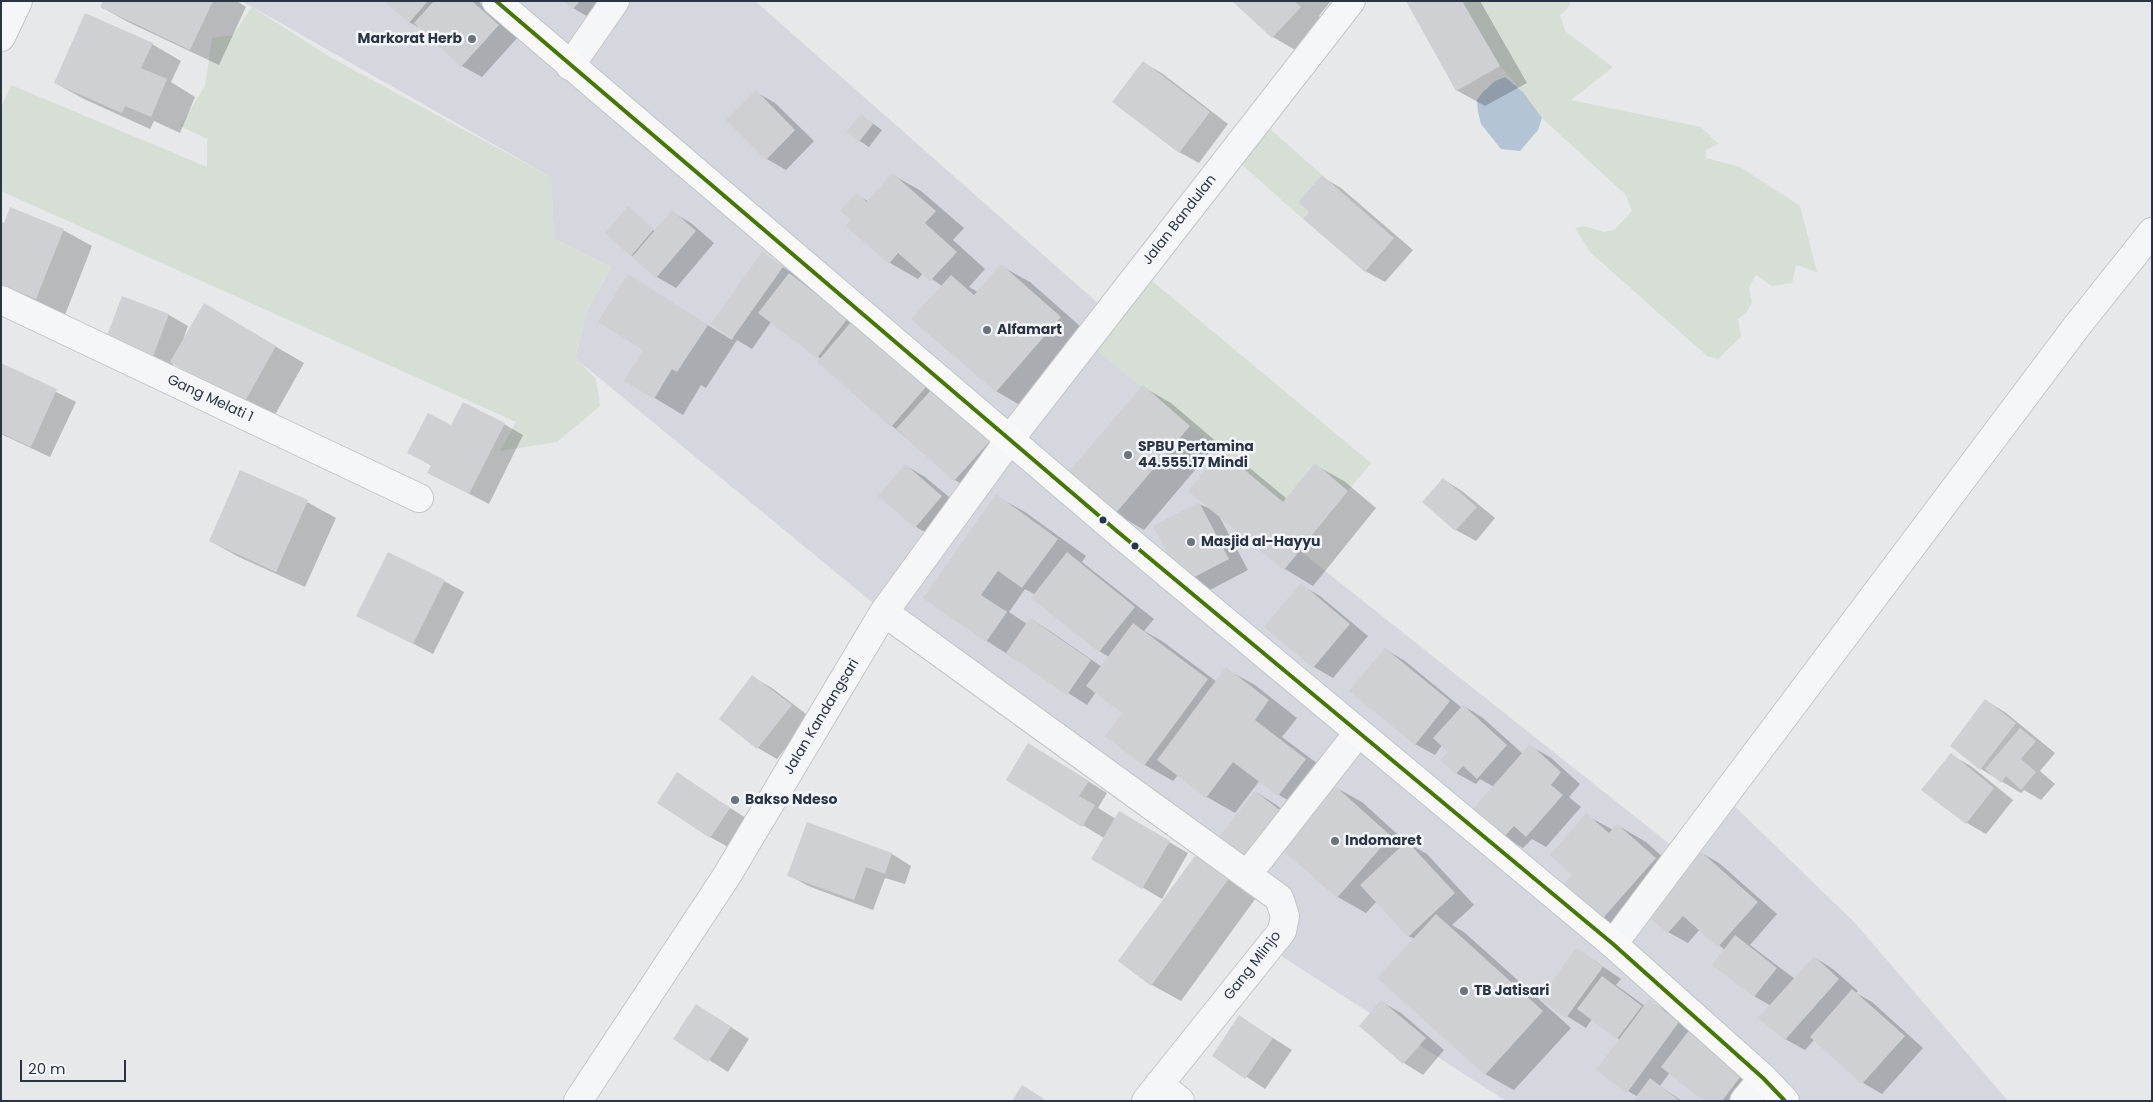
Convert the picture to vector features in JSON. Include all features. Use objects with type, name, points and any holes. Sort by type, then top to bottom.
[{"type":"main road","points":[[496,1],[570,66],[1358,733],[1613,944],[1763,1078],[1785,1101]]},
{"type":"street","points":[[1,37],[18,1]]},
{"type":"street","points":[[570,66],[615,1]]},
{"type":"street","name":"Jalan Bandulan","points":[[1010,439],[1352,1]]},
{"type":"street","points":[[1613,944],[2071,334],[2152,232]]},
{"type":"street","name":"Gang Melati 1","points":[[1,300],[419,498]]},
{"type":"street","name":"Jalan Kandangsari","points":[[578,1101],[726,877],[884,612],[1010,439]]},
{"type":"street","name":"Gang Mlinjo","points":[[884,612],[1279,898],[1285,916],[1282,931],[1152,1092],[1180,1101]]},
{"type":"street","points":[[1247,875],[1358,733]]},
{"type":"street","points":[[1744,1101],[1763,1078]]},
{"type":"shaded area","points":[[242,1],[755,1],[1108,312],[1283,502],[1315,463],[1348,491],[1300,551],[1681,853],[1724,796],[1855,923],[2008,1101],[1506,1101],[1269,948],[1285,916],[884,612],[575,358],[587,310],[612,267],[554,239],[551,177]]},
{"type":"shaded area","points":[[1462,1],[1571,1],[1568,8],[1560,15],[1565,31],[1613,67],[1571,100],[1701,127],[1718,144],[1706,150],[1706,158],[1740,167],[1800,206],[1817,272],[1796,265],[1792,283],[1772,286],[1756,275],[1749,287],[1752,302],[1747,312],[1738,319],[1741,337],[1718,359],[1707,356],[1590,252],[1575,228],[1584,226],[1604,232],[1614,230],[1632,211],[1626,195],[1542,118],[1523,92],[1500,66]]},
{"type":"shaded area","points":[[252,7],[330,57],[551,177],[554,239],[612,267],[587,310],[575,357],[596,379],[600,406],[557,442],[500,451],[516,422],[1,191],[1,108],[11,85],[207,167],[207,139],[180,126],[205,86],[212,38],[233,35]]},
{"type":"shaded area","points":[[1259,119],[1322,175],[1298,202],[1309,212],[1303,219],[1231,155]]},
{"type":"shaded area","points":[[1140,271],[1371,463],[1348,491],[1315,463],[1283,502],[1086,342]]},
{"type":"water","points":[[1505,77],[1523,92],[1542,118],[1538,130],[1520,151],[1501,149],[1481,124],[1478,112],[1477,100],[1482,93],[1495,81]]},
{"type":"building","points":[[103,1],[213,1],[190,50],[100,7]]},
{"type":"building","points":[[384,1],[428,1],[409,23]]},
{"type":"building","points":[[434,1],[472,1],[499,25],[461,67],[414,23]]},
{"type":"building","points":[[564,1],[580,1],[573,9]]},
{"type":"building","points":[[1232,1],[1294,1],[1301,7],[1272,38]]},
{"type":"building","points":[[1406,1],[1462,1],[1500,66],[1456,91]]},
{"type":"building","points":[[85,13],[153,43],[141,68],[167,79],[151,117],[125,106],[122,113],[54,83]]},
{"type":"building","points":[[1143,61],[1210,112],[1179,153],[1112,102]]},
{"type":"building","points":[[756,90],[795,130],[766,160],[726,120]]},
{"type":"building","points":[[861,114],[873,124],[859,142],[846,132]]},
{"type":"building","points":[[892,173],[936,211],[925,223],[957,252],[930,281],[898,253],[889,264],[846,226],[851,220],[840,211],[856,193],[867,202]]},
{"type":"building","points":[[1322,175],[1394,238],[1365,272],[1303,219],[1309,212],[1298,202]]},
{"type":"building","points":[[628,206],[654,229],[631,256],[605,233]]},
{"type":"building","points":[[10,207],[64,229],[36,299],[1,285],[1,222],[4,223]]},
{"type":"building","points":[[672,210],[696,231],[656,278],[632,257]]},
{"type":"building","points":[[762,252],[783,267],[732,339],[711,324]]},
{"type":"building","name":"Alfamart","points":[[1001,264],[1061,317],[996,392],[911,319],[951,275],[974,295]]},
{"type":"building","points":[[789,273],[848,318],[817,358],[758,313]]},
{"type":"building","points":[[628,274],[708,325],[677,372],[672,369],[654,399],[624,381],[643,350],[598,322]]},
{"type":"building","points":[[122,296],[169,314],[153,356],[106,338]]},
{"type":"building","points":[[204,303],[276,346],[243,405],[170,362]]},
{"type":"building","points":[[852,321],[927,386],[891,427],[817,362]]},
{"type":"building","points":[[1,363],[57,389],[31,447],[1,433]]},
{"type":"building","points":[[1143,385],[1190,426],[1115,514],[1067,474]]},
{"type":"building","points":[[932,389],[990,441],[954,481],[896,429]]},
{"type":"building","points":[[463,402],[505,423],[469,494],[427,473],[431,465],[407,453],[428,413],[451,425]]},
{"type":"building","points":[[1222,451],[1283,502],[1315,463],[1348,491],[1284,570],[1188,491]]},
{"type":"building","points":[[905,464],[942,496],[915,528],[878,496]]},
{"type":"building","points":[[240,470],[308,500],[276,572],[209,541]]},
{"type":"building","points":[[1443,478],[1477,507],[1455,531],[1422,502]]},
{"type":"building","points":[[996,494],[1058,539],[1022,588],[998,571],[981,595],[1007,612],[986,642],[923,598]]},
{"type":"building","name":"Masjid al-Hayyu","points":[[1199,502],[1229,559],[1183,583],[1153,526]]},
{"type":"building","points":[[388,552],[445,580],[413,644],[356,616]]},
{"type":"building","points":[[1067,552],[1135,607],[1099,652],[1031,598]]},
{"type":"building","points":[[1301,583],[1350,624],[1313,668],[1264,627]]},
{"type":"building","points":[[1030,618],[1091,660],[1067,695],[1006,653]]},
{"type":"building","points":[[1133,623],[1208,679],[1144,766],[1105,736],[1122,713],[1086,686]]},
{"type":"building","points":[[1385,648],[1450,701],[1415,745],[1349,691]]},
{"type":"building","points":[[1226,667],[1269,700],[1255,720],[1306,759],[1278,796],[1233,762],[1206,798],[1157,760]]},
{"type":"building","points":[[752,675],[792,705],[757,749],[719,719]]},
{"type":"building","points":[[1985,699],[2016,723],[1980,770],[1950,746]]},
{"type":"building","points":[[1463,705],[1507,745],[1477,779],[1463,766],[1456,774],[1440,760],[1448,752],[1433,738]]},
{"type":"building","points":[[2020,728],[2036,741],[2021,759],[2036,772],[2021,790],[2006,776],[2001,783],[1985,769]]},
{"type":"building","points":[[1028,743],[1089,781],[1079,796],[1095,805],[1082,827],[1006,780]]},
{"type":"building","points":[[1530,744],[1561,772],[1551,785],[1563,795],[1526,837],[1514,826],[1503,838],[1472,810]]},
{"type":"building","points":[[1951,753],[1994,788],[1966,824],[1921,790]]},
{"type":"building","points":[[677,772],[730,808],[710,838],[657,803]]},
{"type":"building","name":"Indomaret","points":[[1333,784],[1391,836],[1337,898],[1278,846]]},
{"type":"building","points":[[1255,791],[1281,811],[1244,858],[1219,837]]},
{"type":"building","points":[[1119,811],[1170,841],[1142,889],[1091,859]]},
{"type":"building","points":[[1586,813],[1609,833],[1617,824],[1656,858],[1597,925],[1558,890],[1572,875],[1550,855]]},
{"type":"building","points":[[807,822],[892,853],[885,874],[866,867],[854,900],[787,876]]},
{"type":"building","points":[[1407,841],[1455,893],[1408,937],[1360,885]]},
{"type":"building","points":[[1200,849],[1233,873],[1151,986],[1118,961]]},
{"type":"building","points":[[1699,850],[1758,902],[1718,947],[1683,916],[1668,933],[1644,913]]},
{"type":"building","points":[[1436,914],[1543,1011],[1485,1075],[1377,978]]},
{"type":"building","points":[[1735,935],[1777,968],[1754,997],[1712,965]]},
{"type":"building","points":[[1576,948],[1603,967],[1566,1018],[1540,999]]},
{"type":"building","points":[[1814,956],[1839,979],[1785,1040],[1758,1018]]},
{"type":"building","points":[[1602,976],[1642,1006],[1617,1039],[1577,1009]]},
{"type":"building","points":[[1852,989],[1905,1036],[1862,1084],[1810,1037]]},
{"type":"building","points":[[1649,999],[1679,1022],[1627,1093],[1596,1070]]},
{"type":"building","points":[[1381,1000],[1426,1038],[1403,1064],[1359,1026]]},
{"type":"building","points":[[696,1004],[731,1027],[708,1062],[673,1039]]},
{"type":"building","points":[[1239,1015],[1273,1038],[1245,1079],[1212,1056]]},
{"type":"building","points":[[1690,1029],[1744,1072],[1722,1101],[1704,1101],[1661,1067]]},
{"type":"building","points":[[1650,1078],[1680,1101],[1633,1101]]},
{"type":"building","points":[[1022,1085],[1047,1101],[1012,1101]]},
{"type":"transit line","points":[[496,1],[1118,532],[1613,944],[1763,1078],[1785,1101]]},
{"type":"place","name":"Markorat Herb","points":[[472,39]]},
{"type":"place","name":"Alfamart","points":[[987,330]]},
{"type":"place","name":"SPBU Pertamina 44.555.17 Mindi","points":[[1128,455]]},
{"type":"place","name":"Masjid al-Hayyu","points":[[1191,542]]},
{"type":"place","name":"Bakso Ndeso","points":[[735,800]]},
{"type":"place","name":"Indomaret","points":[[1335,841]]},
{"type":"place","name":"TB Jatisari","points":[[1464,991]]}]
